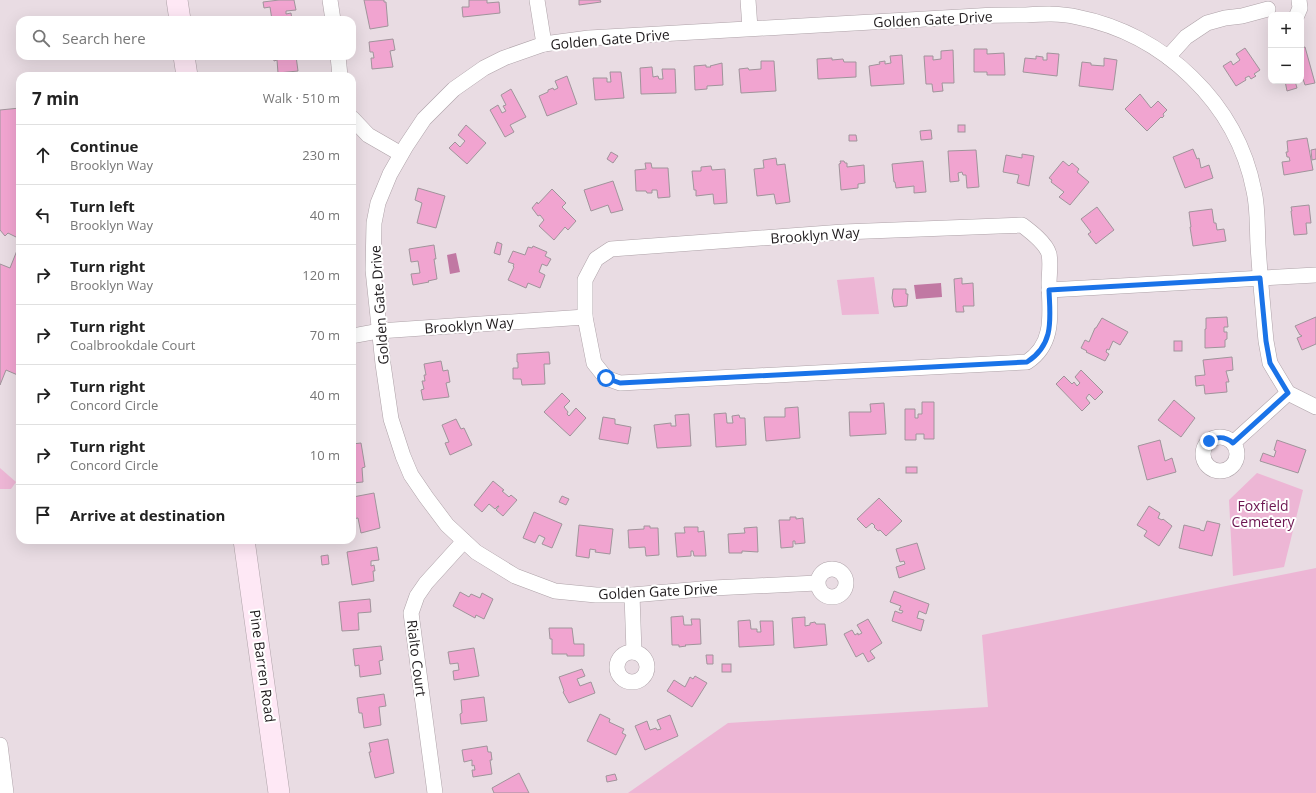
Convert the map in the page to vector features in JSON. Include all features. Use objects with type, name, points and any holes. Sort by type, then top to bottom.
[{"type":"main road","points":[[177,0],[179,16]]},
{"type":"main road","points":[[185,60],[186,72]]},
{"type":"main road","name":"Pine Barren Road","points":[[245,544],[279,793]]},
{"type":"street","points":[[330,0],[332,16]]},
{"type":"street","points":[[537,0],[544,44]]},
{"type":"street","points":[[748,0],[750,28]]},
{"type":"street","points":[[1298,12],[1300,8],[1299,0]]},
{"type":"street","points":[[1168,57],[1186,37],[1207,23],[1225,18],[1242,16],[1269,8]]},
{"type":"street","name":"Golden Gate Drive","points":[[817,583],[712,588],[632,595],[596,595],[555,591],[515,576],[476,552],[447,525],[411,475],[391,419],[379,331],[373,270],[374,223],[378,203],[390,174],[424,119],[454,89],[484,68],[504,58],[544,44],[589,38],[983,16],[1055,14],[1077,17],[1115,27],[1150,44],[1181,67],[1217,104],[1237,140],[1246,160],[1254,192],[1260,278],[1266,341],[1270,363],[1288,393]]},
{"type":"street","points":[[338,60],[340,72]]},
{"type":"street","points":[[356,122],[368,135],[401,154]]},
{"type":"street","name":"Brooklyn Way","points":[[1022,225],[1036,235],[1049,253],[1049,290],[1050,329],[1044,345],[1036,356],[1027,362],[620,383],[606,378],[594,363],[585,318],[585,280],[596,259],[611,249],[843,232],[1022,225]]},
{"type":"street","points":[[1049,290],[1316,275]]},
{"type":"street","name":"Brooklyn Way","points":[[356,335],[379,331],[585,318]]},
{"type":"street","points":[[1233,443],[1288,393],[1316,407]]},
{"type":"street","name":"Rialto Court","points":[[435,793],[411,613],[418,596],[426,583],[464,541]]},
{"type":"street","points":[[632,595],[634,652]]},
{"type":"street","points":[[0,745],[6,793]]},
{"type":"green space","points":[[874,277],[879,314],[842,315],[837,280]]},
{"type":"green space","points":[[0,468],[16,482],[11,489],[0,489]]},
{"type":"green space","name":"Foxfield Cemetery","points":[[1257,473],[1303,490],[1284,567],[1233,576],[1229,500]]},
{"type":"green space","points":[[1316,568],[1316,793],[628,793],[728,723],[988,707],[982,635]]},
{"type":"shaded area","points":[[456,253],[460,272],[450,274],[447,255]]},
{"type":"shaded area","points":[[941,283],[942,297],[916,299],[914,285]]},
{"type":"building","points":[[294,0],[296,10],[286,11],[286,14],[291,13],[291,16],[271,16],[270,7],[264,8],[263,2]]},
{"type":"building","points":[[364,0],[384,0],[384,2],[386,2],[388,26],[370,29]]},
{"type":"building","points":[[469,0],[487,0],[487,3],[499,2],[500,13],[463,17],[462,7],[469,7]]},
{"type":"building","points":[[579,0],[600,0],[601,2],[579,5]]},
{"type":"building","points":[[393,39],[395,50],[390,51],[393,67],[372,69],[371,58],[374,58],[373,52],[370,52],[369,42]]},
{"type":"building","points":[[1304,47],[1315,83],[1305,85],[1304,82]]},
{"type":"building","points":[[1245,48],[1260,70],[1254,74],[1256,76],[1251,79],[1249,76],[1245,78],[1246,80],[1236,86],[1223,66],[1231,61],[1233,65],[1240,60],[1236,54]]},
{"type":"building","points":[[974,49],[987,49],[987,54],[1004,53],[1005,75],[987,75],[987,72],[974,72]]},
{"type":"building","points":[[953,50],[954,83],[942,83],[943,91],[933,92],[932,84],[926,84],[924,56],[933,56],[933,60],[941,59],[941,51]]},
{"type":"building","points":[[1047,53],[1059,54],[1057,76],[1023,72],[1025,58],[1036,59],[1036,56],[1043,57],[1043,60],[1047,60]]},
{"type":"building","points":[[902,55],[904,84],[871,86],[869,66],[880,64],[879,62],[885,61],[885,64],[891,63],[890,56]]},
{"type":"building","points":[[832,58],[832,60],[843,59],[844,62],[856,62],[856,77],[818,79],[817,59]]},
{"type":"building","points":[[1104,58],[1117,60],[1113,90],[1079,86],[1082,62],[1091,63],[1091,65],[1104,66]]},
{"type":"building","points":[[277,60],[297,60],[298,71],[278,72]]},
{"type":"building","points":[[761,61],[774,61],[776,91],[741,93],[739,69],[761,69]]},
{"type":"building","points":[[722,63],[723,85],[707,86],[707,89],[695,90],[694,66],[706,65],[706,67],[711,67],[710,66]]},
{"type":"building","points":[[652,67],[653,77],[658,76],[659,79],[663,79],[662,69],[675,69],[676,93],[641,94],[640,68]]},
{"type":"building","points":[[610,72],[621,72],[624,98],[595,100],[593,78],[607,78],[607,82],[611,82]]},
{"type":"building","points":[[567,76],[577,104],[547,116],[539,96],[548,92],[548,90],[558,88],[555,81]]},
{"type":"building","points":[[1286,84],[1296,84],[1297,88],[1287,91]]},
{"type":"building","points":[[511,89],[526,117],[510,125],[514,132],[505,137],[490,110],[498,105],[502,113],[506,111],[503,106],[506,105],[501,95]]},
{"type":"building","points":[[1140,94],[1151,108],[1158,101],[1167,110],[1163,114],[1164,116],[1162,118],[1161,117],[1147,131],[1125,109]]},
{"type":"building","points":[[16,108],[16,237],[8,233],[5,236],[0,230],[0,110]]},
{"type":"building","points":[[466,125],[486,143],[467,164],[449,148],[455,142],[460,147],[465,141],[458,135]]},
{"type":"building","points":[[958,125],[965,125],[965,132],[958,132]]},
{"type":"building","points":[[931,130],[932,139],[921,140],[920,131]]},
{"type":"building","points":[[849,135],[856,135],[857,141],[849,141]]},
{"type":"building","points":[[1307,138],[1313,170],[1284,175],[1282,162],[1290,161],[1286,152],[1288,152],[1287,141]]},
{"type":"building","points":[[1193,149],[1197,159],[1199,158],[1201,168],[1209,165],[1213,178],[1185,188],[1173,157]]},
{"type":"building","points":[[1316,149],[1316,159],[1312,160],[1311,150]]},
{"type":"building","points":[[976,150],[979,187],[967,188],[966,175],[963,175],[962,172],[958,173],[959,181],[950,182],[948,151]]},
{"type":"building","points":[[611,152],[618,156],[613,163],[607,159]]},
{"type":"building","points":[[1022,154],[1034,156],[1029,186],[1017,183],[1019,175],[1003,172],[1006,155],[1022,158]]},
{"type":"building","points":[[776,158],[777,165],[785,164],[790,202],[776,204],[774,194],[757,196],[754,169],[764,168],[763,160]]},
{"type":"building","points":[[840,161],[847,163],[847,167],[864,165],[865,183],[858,184],[858,188],[841,190]]},
{"type":"building","points":[[923,161],[926,192],[914,193],[914,186],[896,188],[892,164]]},
{"type":"building","points":[[1063,161],[1069,166],[1072,163],[1079,169],[1077,172],[1089,182],[1070,205],[1059,197],[1064,192],[1051,182],[1052,180],[1049,178]]},
{"type":"building","points":[[645,163],[651,163],[652,168],[668,168],[670,197],[658,198],[657,190],[652,190],[652,193],[647,193],[646,191],[636,191],[635,170],[646,169]]},
{"type":"building","points":[[711,166],[712,170],[725,169],[727,203],[714,204],[713,194],[696,196],[692,171],[701,171],[701,167]]},
{"type":"building","points":[[613,181],[623,210],[611,213],[608,205],[591,211],[584,190]]},
{"type":"building","points":[[418,188],[445,196],[436,228],[417,223],[422,203],[415,200]]},
{"type":"building","points":[[552,189],[566,203],[562,207],[576,221],[568,230],[565,227],[554,240],[539,226],[544,220],[540,215],[538,216],[532,208],[537,202],[538,204]]},
{"type":"building","points":[[1309,205],[1311,223],[1306,223],[1307,234],[1294,235],[1291,207]]},
{"type":"building","points":[[1097,207],[1114,230],[1096,244],[1088,234],[1091,232],[1081,219]]},
{"type":"building","points":[[1212,209],[1214,223],[1216,223],[1217,230],[1224,229],[1226,241],[1193,246],[1189,212]]},
{"type":"building","points":[[497,242],[502,244],[500,255],[494,253]]},
{"type":"building","points":[[434,245],[436,259],[434,259],[437,279],[413,285],[411,274],[420,273],[418,261],[411,262],[409,249]]},
{"type":"building","points":[[533,246],[547,252],[545,256],[551,259],[547,266],[542,264],[539,272],[545,275],[540,288],[528,283],[526,288],[508,280],[514,264],[508,262],[513,251],[525,255],[528,247],[532,248]]},
{"type":"building","points":[[16,253],[16,374],[6,370],[0,385],[0,264],[10,268]]},
{"type":"building","points":[[962,278],[962,284],[973,283],[974,306],[963,306],[964,312],[956,312],[954,279]]},
{"type":"building","points":[[893,289],[906,289],[906,294],[908,294],[907,306],[894,307],[892,298]]},
{"type":"building","points":[[1227,317],[1228,327],[1224,327],[1224,332],[1227,332],[1225,347],[1205,348],[1206,318]]},
{"type":"building","points":[[1316,317],[1316,344],[1302,350],[1297,338],[1302,336],[1295,326]]},
{"type":"building","points":[[1102,318],[1128,332],[1120,345],[1113,341],[1109,350],[1107,349],[1106,352],[1109,354],[1105,361],[1081,348],[1085,340],[1089,342],[1095,328]]},
{"type":"building","points":[[1174,341],[1182,341],[1182,351],[1174,351]]},
{"type":"building","points":[[549,352],[550,364],[544,364],[545,384],[522,385],[521,379],[513,379],[513,368],[518,368],[517,354]]},
{"type":"building","points":[[1232,357],[1233,370],[1226,371],[1229,382],[1226,382],[1227,392],[1205,394],[1204,385],[1196,386],[1195,376],[1205,375],[1203,360]]},
{"type":"building","points":[[441,361],[443,371],[448,370],[450,382],[446,383],[449,397],[423,400],[421,390],[424,389],[422,381],[425,381],[424,375],[426,375],[424,364]]},
{"type":"building","points":[[1081,370],[1103,392],[1095,400],[1089,394],[1086,398],[1090,403],[1082,411],[1056,384],[1064,376],[1072,384],[1074,382],[1077,386],[1080,383],[1075,377]]},
{"type":"building","points":[[562,393],[570,401],[564,407],[568,412],[567,414],[569,416],[576,408],[586,418],[570,436],[544,412]]},
{"type":"building","points":[[1174,400],[1195,418],[1181,437],[1158,420]]},
{"type":"building","points":[[922,402],[934,402],[934,439],[924,439],[924,434],[916,434],[916,440],[905,440],[905,409],[915,409],[915,418],[918,418],[918,414],[922,414]]},
{"type":"building","points":[[884,403],[886,434],[850,436],[849,412],[871,412],[870,404]]},
{"type":"building","points":[[798,407],[800,438],[766,441],[764,417],[785,417],[785,408]]},
{"type":"building","points":[[726,413],[727,423],[733,423],[732,416],[739,415],[740,418],[745,418],[746,445],[716,447],[714,414]]},
{"type":"building","points":[[689,414],[691,446],[657,448],[654,425],[671,423],[671,426],[676,426],[675,415]]},
{"type":"building","points":[[603,417],[615,419],[615,424],[631,427],[628,444],[599,439]]},
{"type":"building","points":[[456,419],[461,429],[464,428],[472,445],[450,455],[445,443],[449,442],[442,425]]},
{"type":"building","points":[[1160,440],[1165,461],[1172,458],[1176,472],[1147,480],[1138,446]]},
{"type":"building","points":[[1277,440],[1306,450],[1298,473],[1260,461],[1263,453],[1274,457],[1276,451],[1274,450]]},
{"type":"building","points":[[361,443],[365,467],[362,468],[363,482],[356,483],[356,444]]},
{"type":"building","points":[[906,467],[917,467],[917,473],[906,473]]},
{"type":"building","points":[[493,481],[504,490],[502,491],[509,497],[511,495],[517,500],[503,516],[496,510],[499,506],[495,509],[489,504],[482,512],[474,505]]},
{"type":"building","points":[[374,493],[380,528],[361,533],[358,518],[356,518],[356,496]]},
{"type":"building","points":[[562,496],[569,499],[566,505],[559,502]]},
{"type":"building","points":[[879,498],[902,521],[886,536],[880,530],[878,531],[872,523],[866,528],[857,519]]},
{"type":"building","points":[[1149,506],[1160,513],[1158,518],[1163,519],[1172,526],[1159,546],[1144,536],[1147,531],[1137,525]]},
{"type":"building","points":[[534,512],[562,524],[552,548],[542,544],[545,538],[539,535],[535,543],[523,538]]},
{"type":"building","points":[[790,517],[796,517],[796,519],[803,518],[805,543],[795,544],[795,541],[793,541],[793,547],[781,548],[779,520],[790,520]]},
{"type":"building","points":[[1207,521],[1220,524],[1212,556],[1179,548],[1184,525],[1204,531]]},
{"type":"building","points":[[579,525],[613,529],[610,554],[595,552],[596,550],[590,549],[589,558],[576,556]]},
{"type":"building","points":[[644,526],[658,528],[659,555],[646,556],[645,547],[629,548],[628,530],[644,529]]},
{"type":"building","points":[[684,527],[698,527],[698,532],[704,531],[706,556],[694,556],[693,551],[691,551],[691,556],[677,557],[675,533],[685,533]]},
{"type":"building","points":[[757,527],[758,552],[742,551],[742,553],[729,553],[728,534],[745,533],[744,528]]},
{"type":"building","points":[[917,543],[925,569],[899,578],[896,567],[905,564],[904,561],[900,562],[896,549]]},
{"type":"building","points":[[377,547],[379,560],[371,561],[371,566],[374,565],[375,571],[373,571],[374,581],[352,585],[347,552]]},
{"type":"building","points":[[328,555],[329,564],[322,565],[321,556]]},
{"type":"building","points":[[894,591],[929,604],[926,614],[919,611],[917,618],[924,620],[921,631],[892,621],[895,611],[902,613],[903,611],[899,610],[901,606],[890,602]]},
{"type":"building","points":[[460,592],[469,597],[471,594],[480,598],[482,593],[493,599],[484,619],[476,615],[475,618],[453,606]]},
{"type":"building","points":[[370,599],[371,612],[358,613],[359,630],[342,631],[339,602]]},
{"type":"building","points":[[683,616],[684,625],[692,625],[691,619],[700,619],[701,644],[679,647],[679,645],[672,645],[671,617]]},
{"type":"building","points":[[805,617],[805,626],[815,622],[816,624],[825,624],[827,645],[794,648],[792,618]]},
{"type":"building","points":[[868,619],[882,643],[870,651],[875,658],[868,662],[863,653],[856,657],[844,634],[852,630],[855,635],[862,633],[857,625]]},
{"type":"building","points":[[750,620],[751,629],[757,629],[757,632],[761,632],[760,621],[773,621],[774,645],[739,647],[738,621]]},
{"type":"building","points":[[549,628],[572,628],[574,644],[584,644],[584,656],[552,654],[552,639],[550,639]]},
{"type":"building","points":[[381,646],[383,660],[379,661],[381,674],[360,677],[359,665],[355,666],[353,649]]},
{"type":"building","points":[[474,648],[479,676],[454,680],[453,671],[459,670],[458,663],[450,664],[448,652]]},
{"type":"building","points":[[706,655],[713,655],[713,664],[707,664]]},
{"type":"building","points":[[722,664],[731,664],[731,672],[722,672]]},
{"type":"building","points":[[582,669],[585,676],[577,679],[580,686],[591,682],[595,693],[569,703],[563,692],[564,691],[559,677]]},
{"type":"building","points":[[695,676],[707,683],[692,707],[667,691],[674,680],[685,687],[690,677],[693,679]]},
{"type":"building","points":[[384,694],[386,706],[379,707],[381,725],[364,728],[362,713],[359,713],[357,698]]},
{"type":"building","points":[[484,697],[487,721],[461,724],[461,700]]},
{"type":"building","points":[[600,714],[610,719],[609,722],[624,729],[622,733],[626,735],[616,755],[587,741]]},
{"type":"building","points":[[670,715],[678,736],[645,750],[635,726],[647,721],[650,730],[656,728],[657,730],[661,729],[657,720]]},
{"type":"building","points":[[388,739],[394,773],[375,778],[369,752],[371,752],[369,743]]},
{"type":"building","points":[[487,746],[488,752],[491,752],[492,760],[490,760],[492,774],[473,777],[472,770],[475,770],[474,765],[472,766],[472,760],[464,762],[462,750]]},
{"type":"building","points":[[519,773],[529,793],[494,793],[492,788]]},
{"type":"building","points":[[615,774],[617,780],[607,782],[606,776]]},
{"type":"route","points":[[606,378],[620,383],[1027,362],[1036,356],[1044,345],[1050,329],[1049,290],[1260,278],[1266,341],[1270,363],[1288,393],[1233,443],[1224,437],[1214,438],[1209,441]]}]
